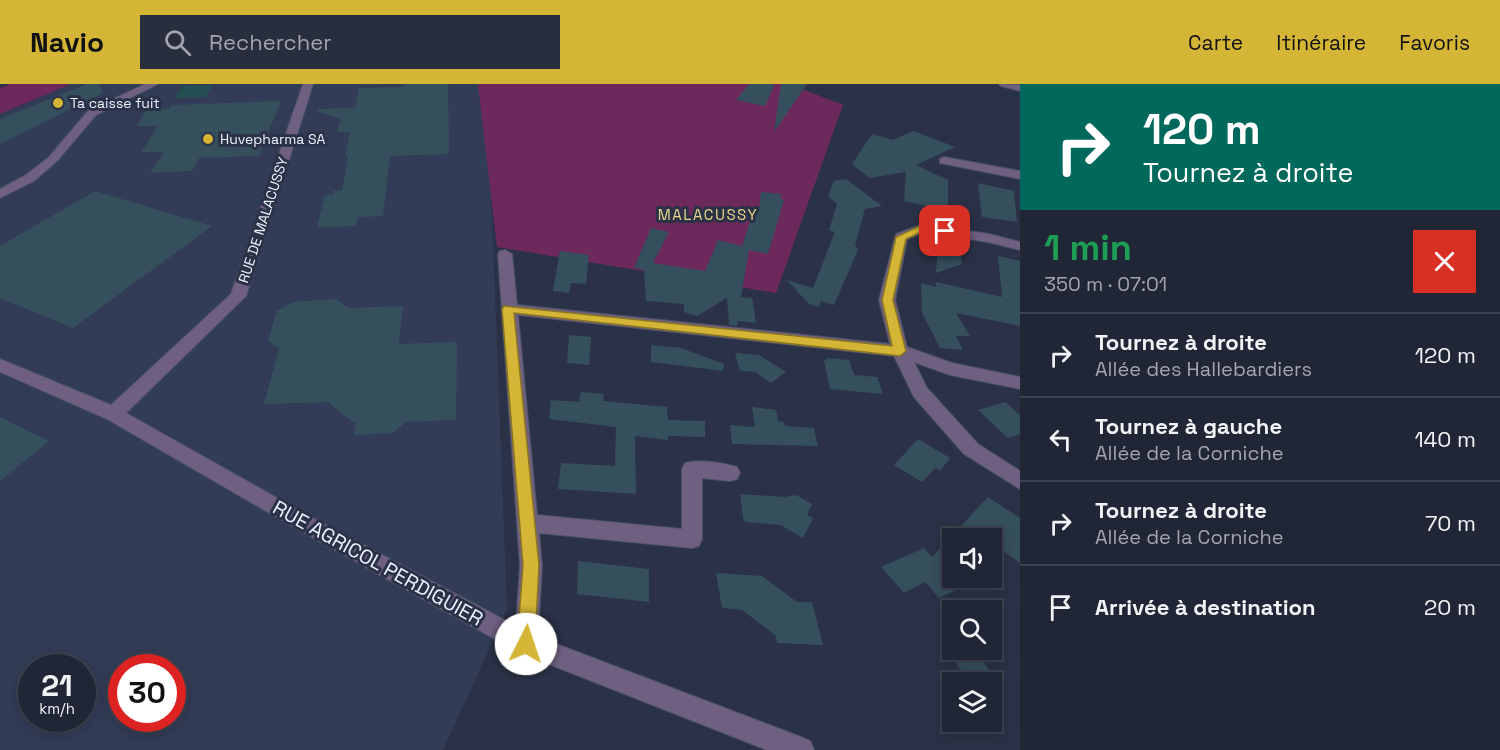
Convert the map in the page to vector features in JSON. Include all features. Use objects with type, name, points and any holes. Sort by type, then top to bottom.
[{"type":"street","points":[[0,194],[30,178],[53,159],[92,113],[153,84]]},
{"type":"street","name":"RUE DE MALACUSSY","points":[[113,414],[238,296],[308,84]]},
{"type":"street","points":[[1004,84],[1020,88]]},
{"type":"street","points":[[944,161],[1020,175]]},
{"type":"street","points":[[1020,246],[989,238],[922,228],[901,237],[887,300],[900,351],[920,392],[971,449],[1020,481]]},
{"type":"street","points":[[505,254],[531,565],[526,644]]},
{"type":"street","points":[[508,309],[900,351],[950,369],[1020,383]]},
{"type":"street","name":"RUE AGRICOL PERDIGUIER","points":[[0,365],[113,414],[304,523],[526,644],[801,750]]},
{"type":"street","points":[[527,523],[692,539],[692,469],[730,473]]},
{"type":"shaded area","points":[[11,84],[71,84],[0,114],[0,88]]},
{"type":"shaded area","points":[[71,84],[487,84],[507,610],[443,750],[0,750],[0,114]]},
{"type":"shaded area","points":[[478,84],[789,84],[843,105],[776,293],[497,247]]},
{"type":"shaded area","points":[[213,85],[205,97],[175,98],[182,86]]},
{"type":"building","points":[[87,84],[99,84],[103,93],[0,144],[0,119]]},
{"type":"building","points":[[404,84],[448,84],[449,154],[390,156],[383,216],[357,217],[356,226],[317,227],[325,195],[333,195],[333,191],[342,190],[350,132],[337,132],[341,119],[317,111],[317,109],[355,108],[359,88],[403,87]]},
{"type":"building","points":[[749,84],[775,84],[765,106],[736,100]]},
{"type":"building","points":[[781,84],[807,84],[774,132],[779,97]]},
{"type":"building","name":"Huvepharma SA","points":[[281,101],[259,156],[199,158],[192,171],[150,173],[164,152],[141,152],[158,126],[136,126],[147,109],[169,109],[172,105]]},
{"type":"building","points":[[913,131],[955,147],[916,165],[948,180],[948,211],[904,201],[906,172],[870,178],[852,164],[872,134],[893,140]]},
{"type":"building","points":[[846,179],[882,206],[865,209],[855,245],[858,250],[834,305],[821,301],[819,307],[809,304],[787,280],[813,288],[835,232],[829,230],[837,204],[828,196],[834,181]]},
{"type":"building","points":[[978,183],[1014,191],[1017,222],[982,217]]},
{"type":"building","points":[[95,191],[212,226],[73,328],[0,298],[0,246]]},
{"type":"building","points":[[761,192],[781,194],[781,199],[784,200],[768,254],[749,250],[741,297],[752,298],[756,323],[738,321],[737,326],[729,325],[727,298],[697,316],[684,312],[684,304],[646,301],[644,270],[634,268],[651,228],[669,232],[653,263],[705,271],[718,240],[742,246],[754,209],[759,210]]},
{"type":"building","points":[[938,243],[960,248],[962,264],[936,273]]},
{"type":"building","points":[[560,251],[589,255],[586,284],[571,283],[569,293],[553,291]]},
{"type":"building","points":[[998,256],[1020,261],[1020,326],[956,313],[970,336],[956,336],[963,350],[940,348],[922,313],[921,283],[936,287],[936,282],[1002,297]]},
{"type":"building","points":[[336,299],[348,308],[403,306],[399,344],[457,342],[456,420],[406,422],[393,433],[354,435],[356,424],[328,402],[264,404],[279,349],[268,340],[277,311],[293,302]]},
{"type":"building","points":[[569,335],[591,337],[589,365],[567,363]]},
{"type":"building","points":[[651,345],[681,348],[724,364],[723,371],[651,362]]},
{"type":"building","points":[[735,353],[759,355],[786,372],[771,383],[755,372],[740,371]]},
{"type":"building","points":[[827,358],[849,360],[854,375],[877,377],[883,394],[830,389],[824,360],[827,361]]},
{"type":"building","points":[[581,392],[604,394],[603,401],[667,407],[668,420],[705,421],[705,437],[668,436],[668,440],[635,436],[636,494],[558,489],[561,463],[615,466],[616,427],[549,419],[551,400],[579,402]]},
{"type":"building","points":[[1005,402],[1020,415],[1020,434],[1008,438],[978,410]]},
{"type":"building","points":[[752,407],[776,410],[778,421],[784,422],[785,426],[814,428],[818,446],[732,444],[730,425],[755,427]]},
{"type":"building","points":[[0,417],[49,441],[0,481]]},
{"type":"building","points":[[918,439],[950,458],[940,471],[935,468],[922,482],[894,465]]},
{"type":"building","points":[[740,494],[784,497],[796,495],[812,504],[807,515],[813,518],[803,538],[781,525],[745,522]]},
{"type":"building","points":[[988,497],[1020,518],[1020,563],[1002,550],[1002,528],[959,528]]},
{"type":"building","points":[[942,546],[942,588],[960,588],[939,598],[925,582],[904,593],[881,567],[924,548],[932,557]]},
{"type":"building","points":[[578,561],[649,569],[649,602],[577,594]]},
{"type":"building","points":[[716,573],[762,576],[797,602],[812,602],[823,645],[777,643],[776,636],[742,610],[722,608]]},
{"type":"building","points":[[955,660],[983,660],[990,672],[962,672]]},
{"type":"place","name":"Ta caisse fuit","points":[[58,103]]},
{"type":"place","name":"Huvepharma SA","points":[[208,139]]},
{"type":"district","name":"MALACUSSY","points":[[708,214]]},
{"type":"route","points":[[526,644],[531,565],[508,309],[900,351],[887,300],[901,237],[922,228],[945,231]]}]
